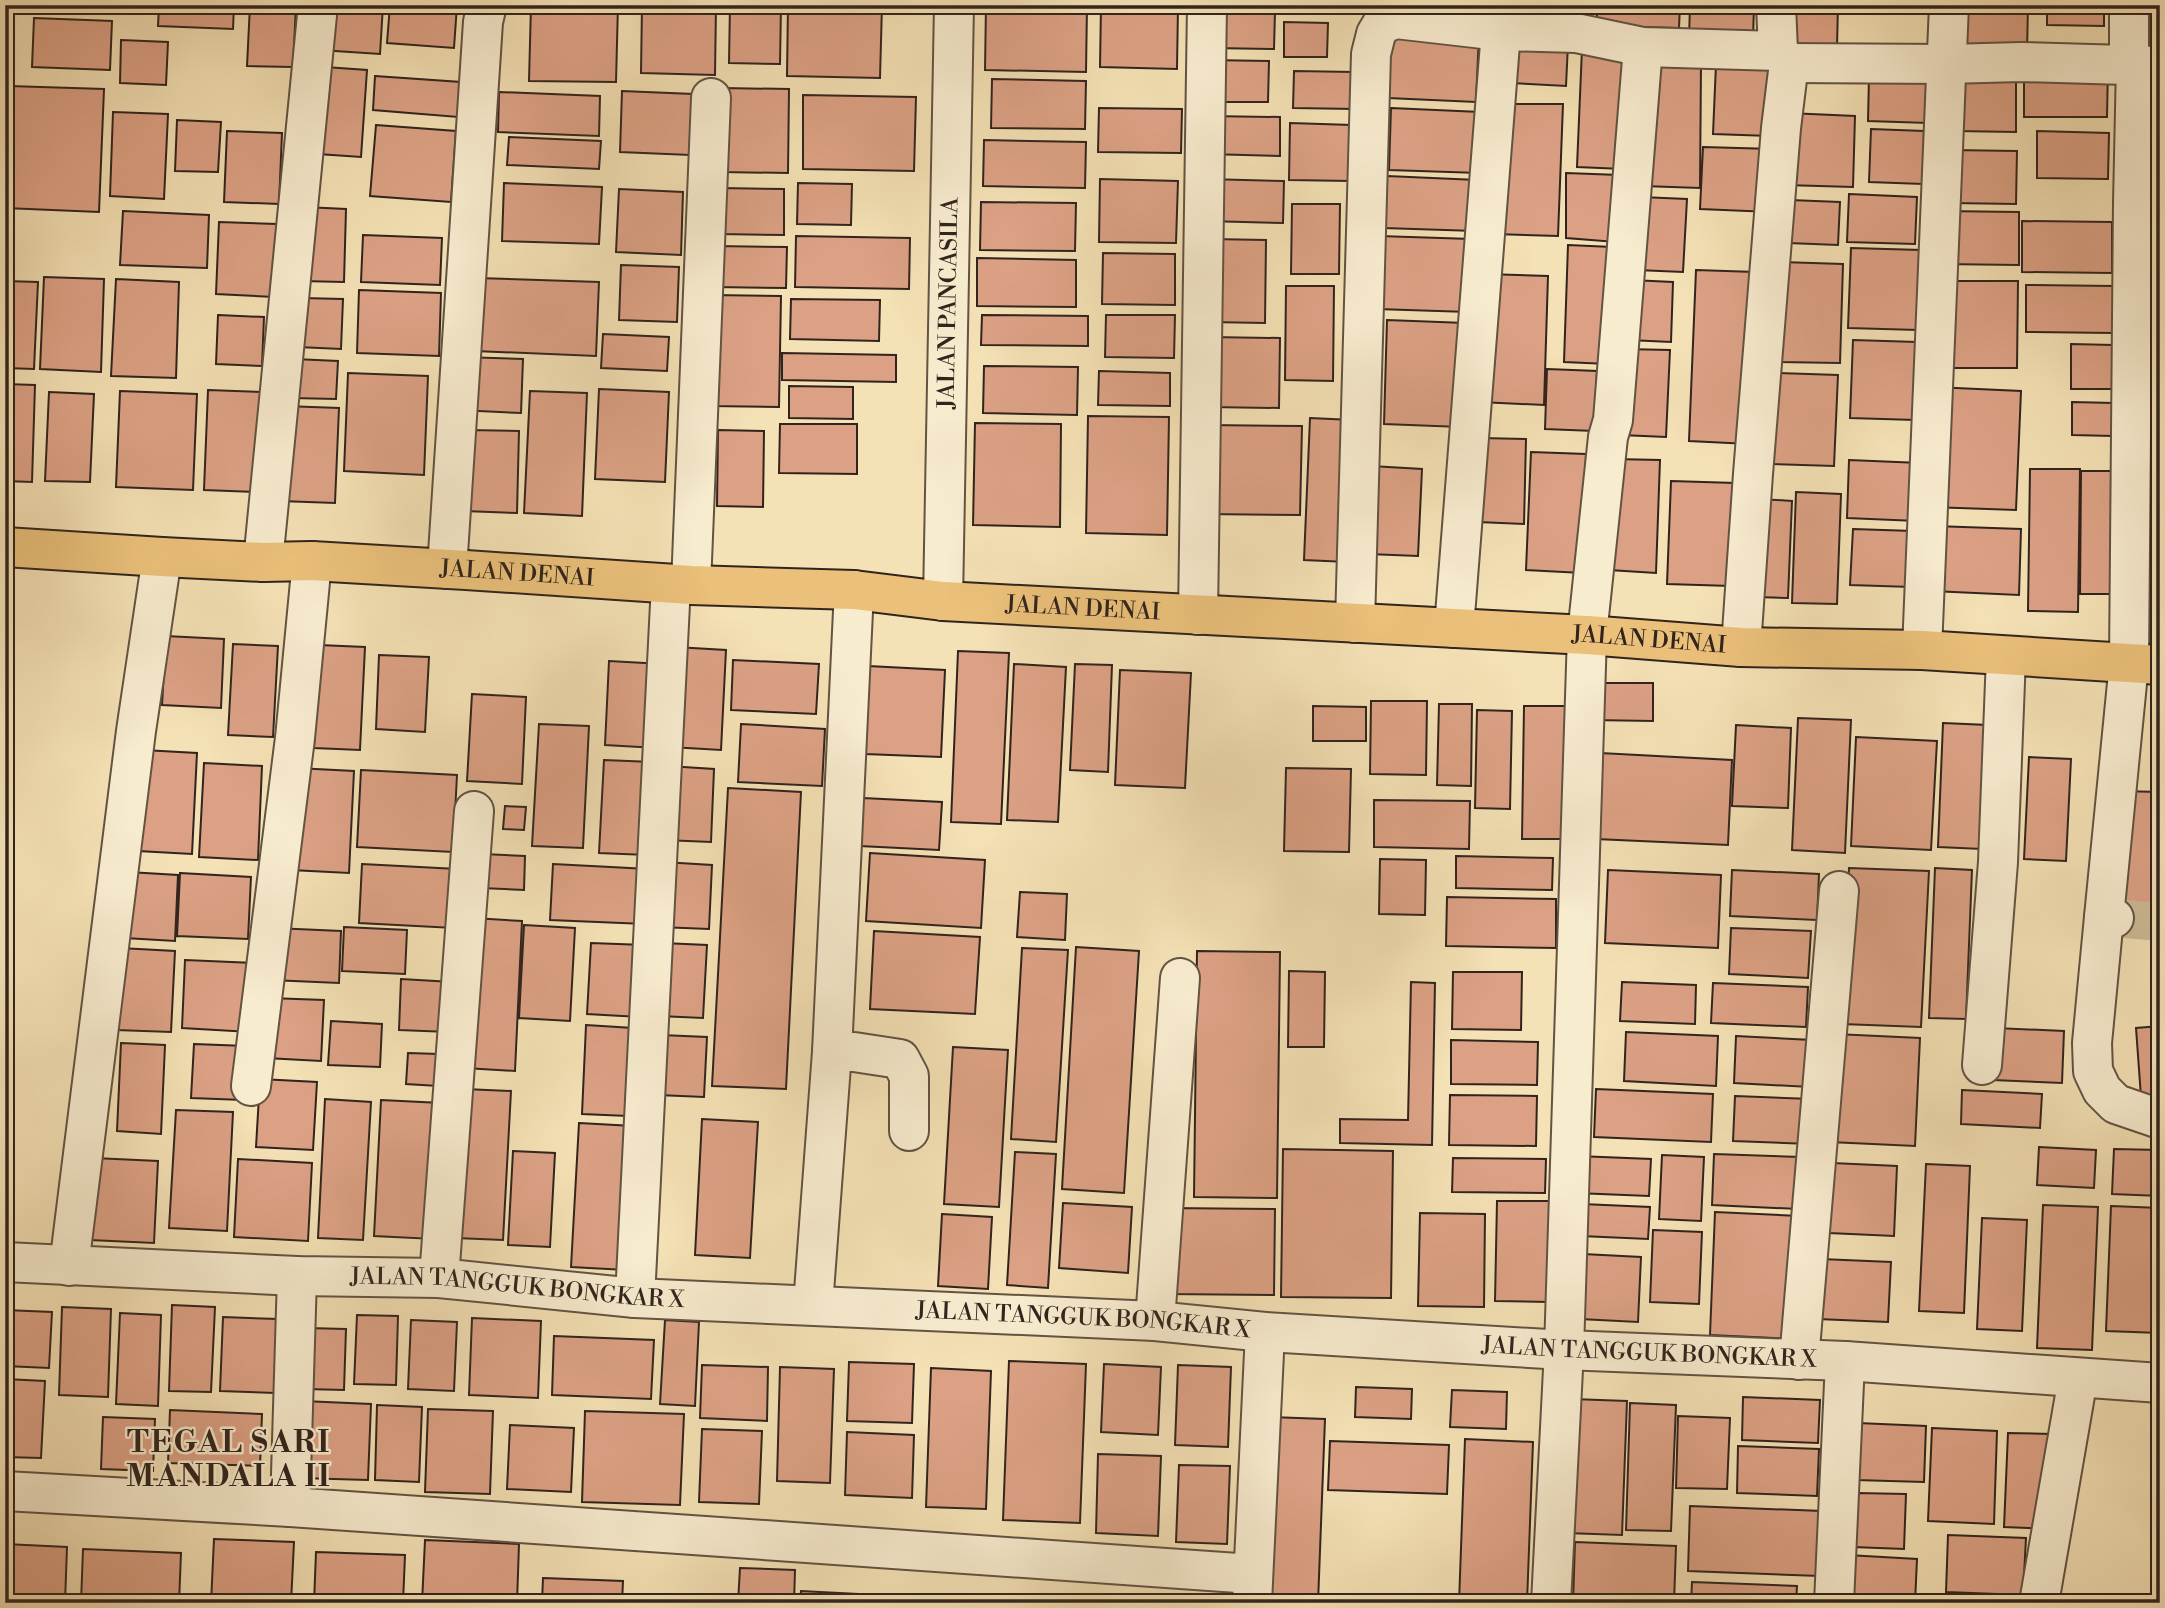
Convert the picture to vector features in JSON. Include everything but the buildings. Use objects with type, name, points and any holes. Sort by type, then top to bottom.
[{"type":"main road","name":"JALAN DENAI","points":[[5,547],[263,562],[312,561],[681,584],[854,590],[943,601],[1587,635],[1741,647],[1922,650],[2144,664]]},
{"type":"street","points":[[263,562],[318,5]]},
{"type":"street","points":[[447,569],[483,22],[487,5]]},
{"type":"street","name":"JALAN PANCASILA","points":[[943,601],[954,5]]},
{"type":"street","points":[[1198,615],[1207,5]]},
{"type":"street","points":[[1741,647],[1781,128],[1784,57],[1776,5]]},
{"type":"street","points":[[1922,650],[1949,5]]},
{"type":"street","points":[[2129,5],[2142,65],[2133,204],[2144,664],[2092,1043],[2093,1071],[2102,1090],[2116,1104],[2160,1118]]},
{"type":"street","points":[[1355,623],[1371,54],[1376,34],[1382,24],[1396,19],[1501,31],[1575,19],[1643,47],[1784,57],[1947,64],[2021,62],[2142,65]]},
{"type":"street","points":[[1454,628],[1501,31]]},
{"type":"street","points":[[1551,1603],[1564,1350],[1587,635],[1608,437],[1613,420],[1643,47]]},
{"type":"street","points":[[635,1298],[711,98]]},
{"type":"street","points":[[69,1266],[136,731],[163,557]]},
{"type":"street","points":[[251,1086],[295,738],[312,561]]},
{"type":"street","points":[[813,1305],[832,1052],[854,590]]},
{"type":"street","points":[[1982,1065],[1998,862],[2006,656]]},
{"type":"street","points":[[439,1278],[474,811]]},
{"type":"street","points":[[1799,1360],[1839,891]]},
{"type":"street","points":[[1155,1321],[1180,978]]},
{"type":"street","points":[[832,1052],[854,1052],[900,1059],[909,1076],[909,1131]]},
{"type":"street","name":"JALAN TANGGUK BONGKAR X","points":[[5,1262],[297,1276],[439,1278],[635,1298],[1155,1321],[1265,1332],[1564,1350],[1845,1361],[2160,1383]]},
{"type":"street","points":[[290,1507],[297,1276]]},
{"type":"street","points":[[5,1491],[290,1507],[1252,1589],[1265,1332]]},
{"type":"street","points":[[1834,1603],[1845,1361]]},
{"type":"street","points":[[2039,1603],[2078,1378]]},
{"type":"tunnel","points":[[2114,918],[2160,922]]},
{"type":"district","name":"TEGAL SARI MANDALA II","points":[[229,1460]]}]
